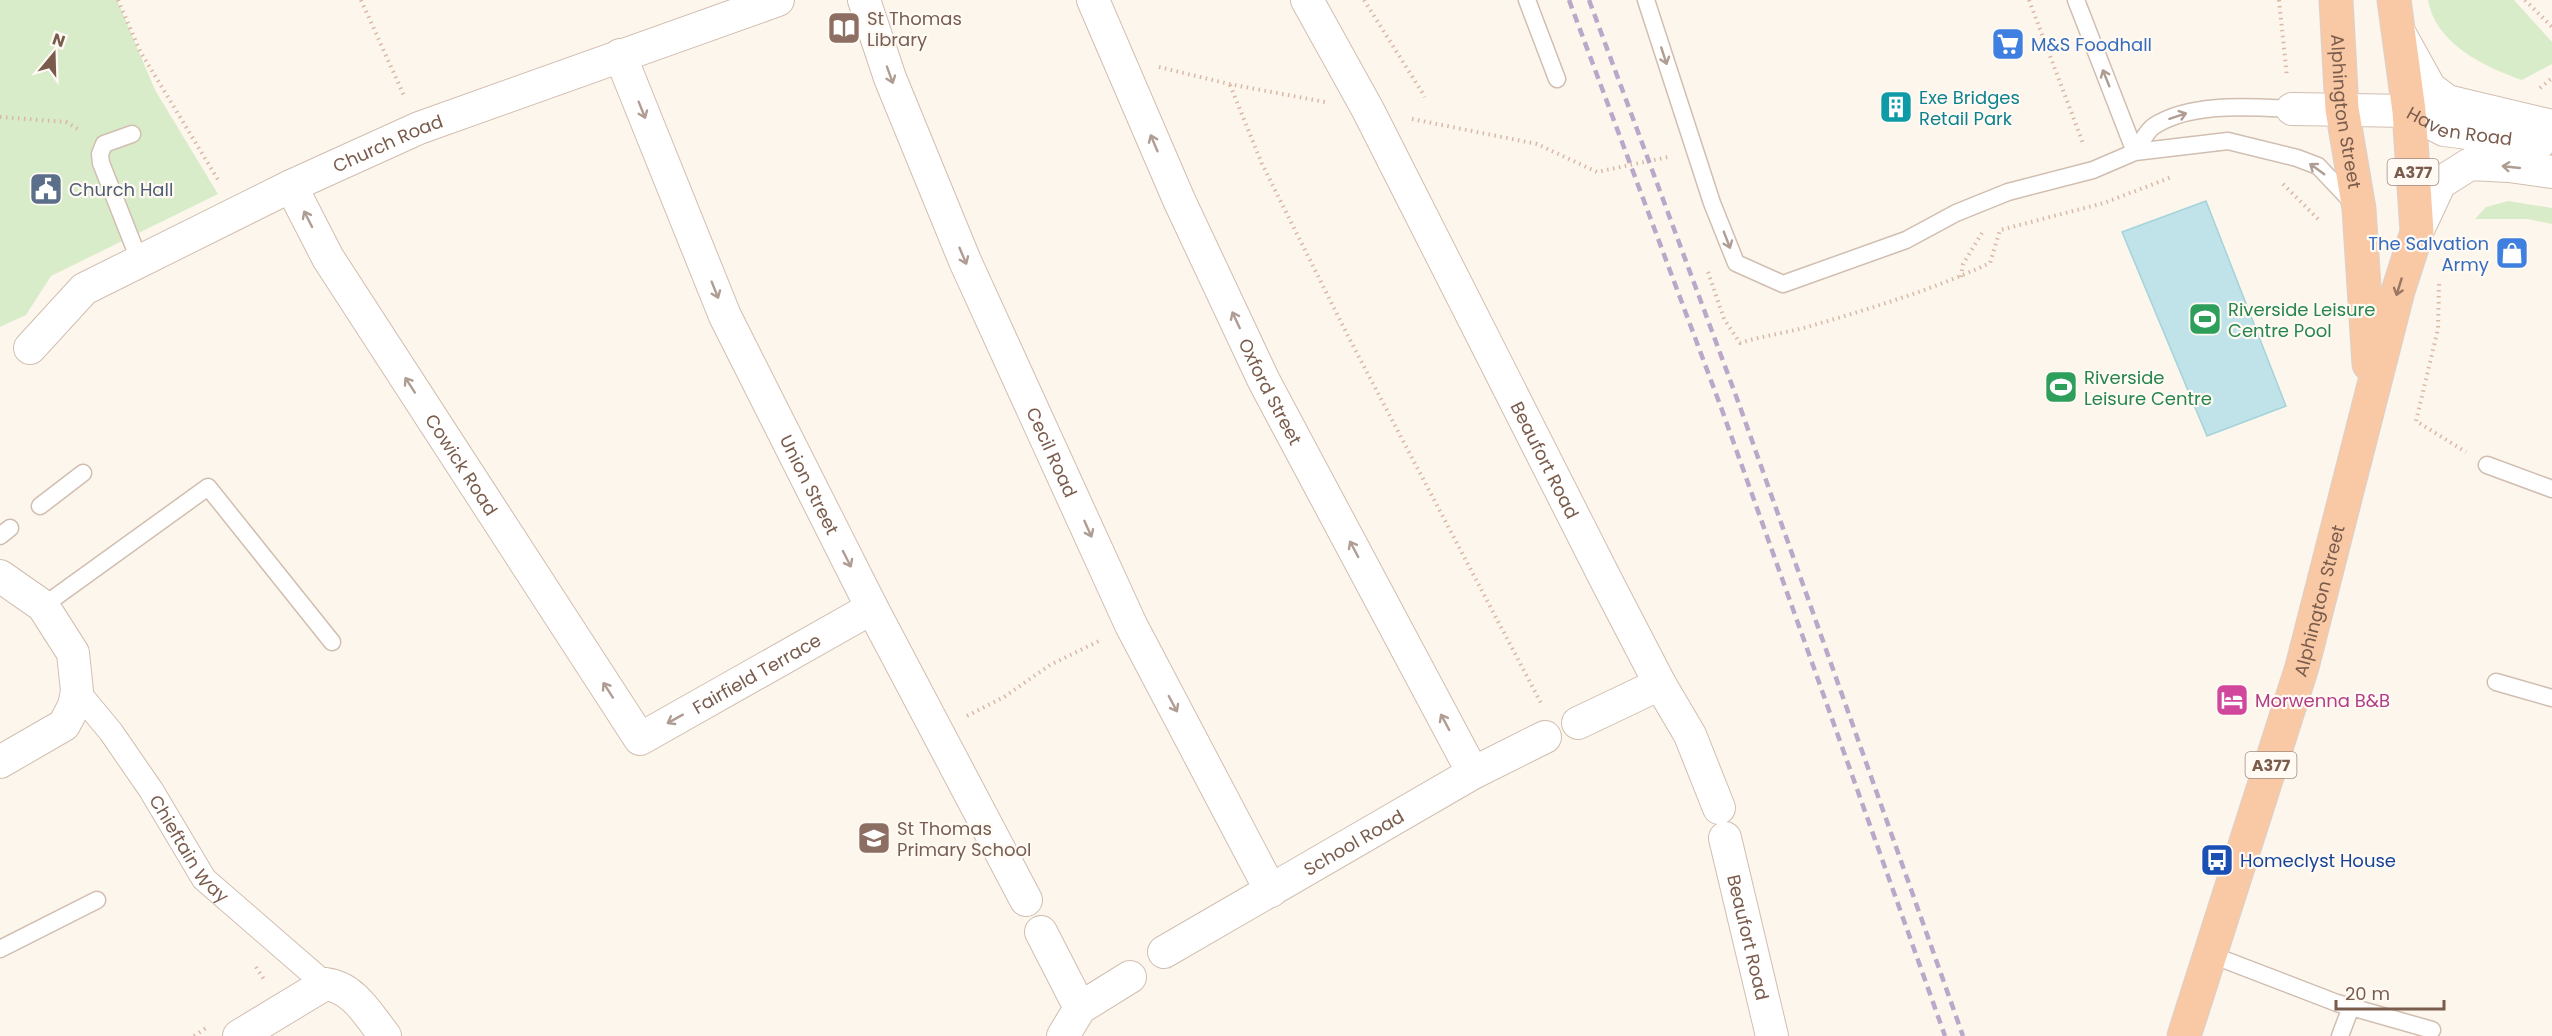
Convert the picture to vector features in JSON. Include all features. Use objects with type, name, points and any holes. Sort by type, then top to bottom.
[{"type":"highway","name":"Alphington Street","points":[[2336,0],[2342,109],[2359,209],[2367,301],[2370,402]]},
{"type":"highway","name":"Alphington Street","points":[[2184,1036],[2212,955],[2302,667],[2398,291],[2417,232],[2409,111],[2395,14]]},
{"type":"street","name":"Church Road","points":[[30,348],[84,290],[291,186],[419,128],[778,0]]},
{"type":"street","name":"Cecil Road","points":[[864,0],[890,78],[965,261],[1131,625],[1271,891]]},
{"type":"street","name":"Oxford Street","points":[[1093,0],[1179,200],[1264,381],[1473,773]]},
{"type":"street","points":[[1307,0],[1368,110]]},
{"type":"street","name":"Haven Road","points":[[2395,14],[2430,88],[2447,101],[2552,126]]},
{"type":"street","name":"Union Street","points":[[620,55],[725,316],[872,609],[1026,900]]},
{"type":"street","points":[[2290,95],[2342,109],[2409,111]]},
{"type":"street","name":"Haven Road","points":[[2409,111],[2447,101]]},
{"type":"street","name":"Beaufort Road","points":[[1368,110],[1510,393],[1660,684],[1690,735],[1722,823],[1773,1036]]},
{"type":"street","name":"Haven Road","points":[[2409,111],[2444,130],[2552,143]]},
{"type":"street","name":"Haven Road","points":[[2417,232],[2440,183],[2470,164],[2552,172]]},
{"type":"street","name":"Cowick Road","points":[[291,186],[328,258],[640,739]]},
{"type":"street","points":[[0,576],[43,606],[73,653],[77,691],[74,706],[64,725],[0,762]]},
{"type":"street","name":"Fairfield Terrace","points":[[640,739],[872,609]]},
{"type":"street","points":[[1578,723],[1660,684]]},
{"type":"street","name":"Chieftain Way","points":[[77,691],[111,732],[151,790],[204,879],[325,984]]},
{"type":"street","name":"School Road","points":[[1164,952],[1473,773],[1545,724]]},
{"type":"street","points":[[1041,932],[1080,1008]]},
{"type":"street","points":[[1063,1036],[1080,1008],[1130,977]]},
{"type":"street","points":[[239,1036],[325,984],[335,985],[353,996],[385,1036]]},
{"type":"lane","points":[[1527,0],[1557,79]]},
{"type":"lane","points":[[1646,0],[1712,203],[1736,263],[1783,284],[1906,240],[1956,213],[2008,192],[2092,170],[2135,152],[2228,141],[2297,158],[2318,166],[2359,209]]},
{"type":"lane","points":[[2076,0],[2135,152]]},
{"type":"lane","points":[[2135,152],[2152,127],[2178,114],[2236,106],[2290,95]]},
{"type":"lane","points":[[132,134],[104,144],[100,154],[100,163],[140,262]]},
{"type":"lane","points":[[2487,465],[2552,489]]},
{"type":"lane","points":[[40,506],[83,473]]},
{"type":"lane","points":[[43,606],[208,487],[332,642]]},
{"type":"lane","points":[[2496,682],[2552,698]]},
{"type":"lane","points":[[0,949],[97,900]]},
{"type":"lane","points":[[2212,955],[2351,1006],[2432,1030]]},
{"type":"lane","points":[[2340,1036],[2351,1006]]},
{"type":"path","points":[[118,0],[140,51],[207,163],[239,211]]},
{"type":"path","points":[[361,0],[419,128]]},
{"type":"path","points":[[1364,0],[1425,97]]},
{"type":"path","points":[[2029,0],[2104,203]]},
{"type":"path","points":[[2279,0],[2290,95]]},
{"type":"path","points":[[2525,0],[2552,27]]},
{"type":"path","points":[[1116,54],[1167,70],[1229,84],[1537,144],[1597,172],[1668,157]]},
{"type":"path","points":[[2529,90],[2539,89],[2552,78]]},
{"type":"path","points":[[1229,84],[1262,164],[1490,610],[1545,724]]},
{"type":"path","points":[[0,117],[66,122],[104,144]]},
{"type":"path","points":[[1766,335],[1805,328],[1960,277],[1990,263],[2000,231],[2104,203],[2181,173]]},
{"type":"path","points":[[2276,179],[2290,189],[2320,221]]},
{"type":"path","points":[[2439,281],[2438,329],[2416,421],[2487,465]]},
{"type":"path","points":[[937,731],[1004,697],[1050,664],[1131,625]]},
{"type":"green space","points":[[0,0],[117,0],[155,90],[218,194],[51,276],[26,315],[0,327]]},
{"type":"green space","points":[[2428,0],[2514,0],[2552,42],[2552,64],[2522,80],[2492,68],[2451,41],[2440,29],[2432,15]]},
{"type":"green space","points":[[2508,201],[2552,208],[2552,224],[2528,219],[2475,219],[2486,207]]},
{"type":"water","name":"Riverside Leisure Centre Pool","points":[[2206,201],[2286,406],[2207,436],[2122,232]]},
{"type":"railway","points":[[1569,0],[1722,410],[1945,1036]]},
{"type":"railway","points":[[1589,0],[1739,404],[1963,1036]]},
{"type":"place","name":"St Thomas Library","points":[[844,28]]},
{"type":"place","name":"M&S Foodhall","points":[[2008,44]]},
{"type":"place","name":"Exe Bridges Retail Park","points":[[1896,107]]},
{"type":"place","name":"Church Hall","points":[[46,189]]},
{"type":"place","name":"The Salvation Army","points":[[2512,253]]},
{"type":"place","name":"Riverside Leisure Centre Pool","points":[[2205,319]]},
{"type":"place","name":"Riverside Leisure Centre","points":[[2061,387]]},
{"type":"place","name":"Morwenna B&B","points":[[2232,700]]},
{"type":"place","name":"St Thomas Primary School","points":[[874,838]]},
{"type":"place","name":"Homeclyst House","points":[[2217,860]]}]
